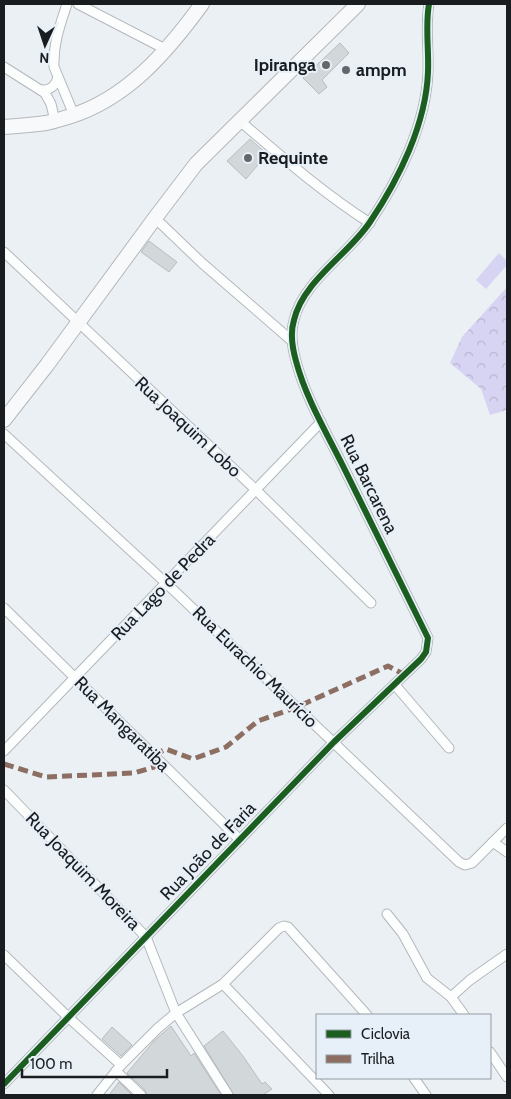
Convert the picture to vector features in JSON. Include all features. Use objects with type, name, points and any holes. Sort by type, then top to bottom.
[{"type":"main road","points":[[4,127],[47,123],[74,116],[111,98],[153,65],[167,50],[202,4]]},
{"type":"main road","points":[[4,420],[48,365],[154,218],[196,164],[358,4]]},
{"type":"street","points":[[67,4],[57,31],[54,48],[54,67],[74,116]]},
{"type":"street","points":[[78,4],[167,50]]},
{"type":"street","points":[[292,340],[294,319],[302,302],[327,268],[370,223],[400,169],[415,136],[422,115],[428,72],[429,4]]},
{"type":"street","points":[[4,67],[41,90],[51,104],[55,121]]},
{"type":"street","points":[[41,90],[53,87],[58,77]]},
{"type":"street","points":[[240,121],[318,187],[341,205],[370,223]]},
{"type":"street","points":[[154,218],[215,275],[292,340]]},
{"type":"street","name":"Rua Joaquim Lobo","points":[[4,252],[256,490],[371,603]]},
{"type":"street","name":"Rua Barcarena","points":[[292,340],[302,378],[321,422],[428,638]]},
{"type":"street","name":"Rua Lago de Pedra","points":[[4,750],[321,422]]},
{"type":"street","name":"Rua Eurachio Maurício","points":[[4,434],[166,583],[459,862],[472,863],[507,828]]},
{"type":"street","name":"Rua Mangaratiba","points":[[4,608],[240,840]]},
{"type":"street","name":"Rua João de Faria","points":[[4,1084],[334,742],[424,655],[428,638]]},
{"type":"street","points":[[395,685],[449,748]]},
{"type":"street","name":"Rua Joaquim Moreira","points":[[4,790],[146,937],[176,1013],[228,1095]]},
{"type":"street","points":[[494,842],[507,852]]},
{"type":"street","points":[[387,914],[404,934],[427,978],[451,997],[463,1014]]},
{"type":"street","points":[[97,1095],[119,1068],[158,1028],[176,1013],[223,984],[279,928],[284,926],[292,932],[366,1014]]},
{"type":"street","points":[[451,997],[470,980],[507,954]]},
{"type":"street","points":[[4,955],[119,1068],[141,1095]]},
{"type":"street","points":[[223,984],[329,1095]]},
{"type":"street","points":[[491,1053],[507,1077]]},
{"type":"street","points":[[415,1079],[426,1095]]},
{"type":"green space","points":[[499,253],[507,261],[507,265],[486,289],[476,280]]},
{"type":"green space","points":[[507,287],[507,410],[490,415],[481,389],[450,363],[462,337]]},
{"type":"building","name":"Ipiranga","points":[[340,43],[349,53],[322,80],[327,87],[319,94],[303,78]]},
{"type":"building","name":"Requinte","points":[[250,139],[267,154],[246,179],[227,161]]},
{"type":"building","points":[[149,241],[177,262],[169,272],[141,252]]},
{"type":"building","points":[[171,1026],[191,1056],[194,1053],[221,1095],[147,1095],[145,1090],[127,1073],[154,1041]]},
{"type":"building","points":[[112,1027],[132,1045],[121,1056],[102,1039]]},
{"type":"building","points":[[223,1031],[262,1084],[265,1082],[272,1089],[263,1095],[234,1095],[204,1046]]},
{"type":"building","points":[[119,1082],[132,1095],[109,1095]]},
{"type":"marked path","points":[[4,764],[46,777],[134,773],[154,767],[154,755],[166,749],[193,759],[226,747],[258,721],[297,707],[388,666],[405,675]]},
{"type":"cycle path","points":[[4,1084],[334,742],[421,659],[426,652],[428,638],[310,401],[296,361],[292,335],[294,320],[299,306],[307,293],[316,280],[361,234],[370,222],[391,188],[409,150],[422,111],[426,92],[429,4]]},
{"type":"place","name":"Ipiranga","points":[[326,65]]},
{"type":"place","name":"ampm","points":[[346,70]]},
{"type":"place","name":"Requinte","points":[[248,158]]}]
